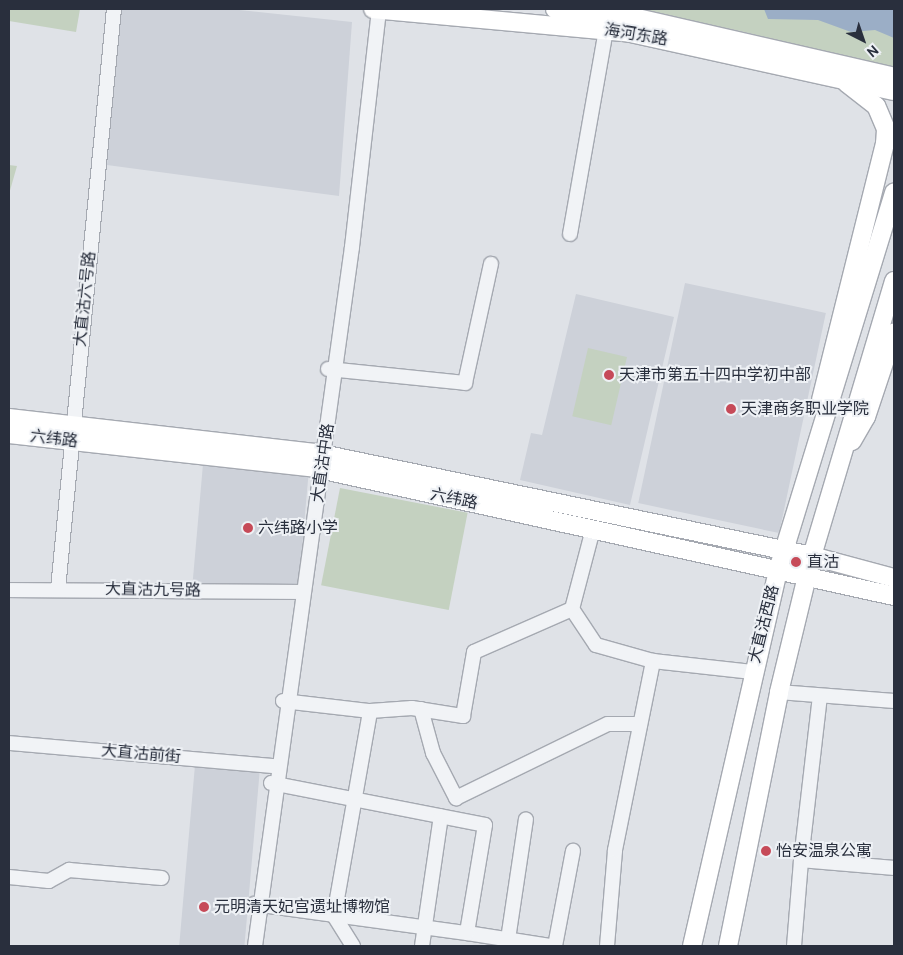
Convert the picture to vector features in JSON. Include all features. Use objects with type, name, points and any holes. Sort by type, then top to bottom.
[{"type":"main road","name":"海河东路","points":[[372,9],[606,30],[833,76],[894,91]]},
{"type":"main road","name":"海河东路","points":[[555,9],[633,17],[894,77]]},
{"type":"main road","points":[[816,449],[828,361],[885,136],[876,106],[858,89],[833,76]]},
{"type":"main road","name":"大直沽西路","points":[[692,946],[752,672],[778,570],[894,192]]},
{"type":"main road","name":"大直沽西路","points":[[728,946],[779,692],[812,556],[894,281]]},
{"type":"main road","points":[[837,468],[866,417],[894,334]]},
{"type":"main road","name":"六纬路","points":[[9,418],[72,433],[320,461],[812,556],[894,578]]},
{"type":"main road","name":"六纬路","points":[[9,434],[72,433]]},
{"type":"main road","name":"六纬路","points":[[320,461],[593,529],[894,596]]},
{"type":"street","name":"大直沽六号路","points":[[58,589],[114,9]]},
{"type":"street","name":"大直沽中路","points":[[248,946],[257,905],[275,784],[320,461],[372,9]]},
{"type":"street","name":"大直沽中路","points":[[331,369],[379,9]]},
{"type":"street","points":[[570,234],[606,30]]},
{"type":"street","points":[[331,369],[465,383],[491,264]]},
{"type":"street","name":"大直沽中路","points":[[275,784],[274,766],[286,702],[298,592],[320,461]]},
{"type":"street","points":[[593,529],[572,610],[596,645],[653,661],[752,672]]},
{"type":"street","name":"大直沽九号路","points":[[9,590],[298,592]]},
{"type":"street","points":[[286,702],[370,711],[420,709],[462,716],[474,652],[572,610]]},
{"type":"street","points":[[607,946],[615,850],[653,661]]},
{"type":"street","points":[[779,692],[894,701]]},
{"type":"street","points":[[794,946],[801,860],[820,696]]},
{"type":"street","points":[[420,709],[433,753],[456,798],[608,724],[640,724]]},
{"type":"street","points":[[353,946],[334,916],[370,711]]},
{"type":"street","name":"大直沽前街","points":[[9,743],[274,766]]},
{"type":"street","points":[[275,784],[485,825],[467,933]]},
{"type":"street","points":[[422,946],[441,816]]},
{"type":"street","points":[[507,943],[526,819]]},
{"type":"street","points":[[555,946],[573,851]]},
{"type":"street","points":[[801,860],[894,868]]},
{"type":"street","points":[[9,877],[49,882],[69,870],[162,878]]},
{"type":"street","name":"大直沽中路","points":[[254,946],[257,905]]},
{"type":"street","points":[[257,905],[467,933],[507,943],[550,946]]},
{"type":"shaded area","points":[[121,9],[230,9],[352,22],[339,196],[107,165]]},
{"type":"shaded area","name":"天津商务职业学院","points":[[685,283],[826,313],[779,533],[638,503]]},
{"type":"shaded area","name":"天津市第五十四中学初中部","points":[[576,294],[674,317],[630,505],[520,480],[531,433],[542,435]]},
{"type":"shaded area","name":"六纬路小学","points":[[203,464],[309,473],[298,592],[193,583]]},
{"type":"shaded area","points":[[195,765],[260,771],[244,946],[179,946]]},
{"type":"green space","points":[[9,9],[80,9],[76,32],[9,21]]},
{"type":"green space","points":[[632,9],[894,9],[894,68],[740,31]]},
{"type":"green space","points":[[9,165],[17,166],[9,194]]},
{"type":"green space","points":[[588,348],[627,357],[611,425],[572,416]]},
{"type":"green space","points":[[340,488],[468,513],[449,610],[321,585]]},
{"type":"water","points":[[764,9],[894,9],[894,38],[875,30],[851,32],[818,20],[768,19]]},
{"type":"place","name":"天津市第五十四中学初中部","points":[[609,375]]},
{"type":"place","name":"天津商务职业学院","points":[[731,409]]},
{"type":"place","name":"六纬路小学","points":[[248,528]]},
{"type":"place","name":"直沽","points":[[796,562]]},
{"type":"place","name":"怡安温泉公寓","points":[[766,851]]},
{"type":"place","name":"元明清天妃宫遗址博物馆","points":[[204,907]]}]
